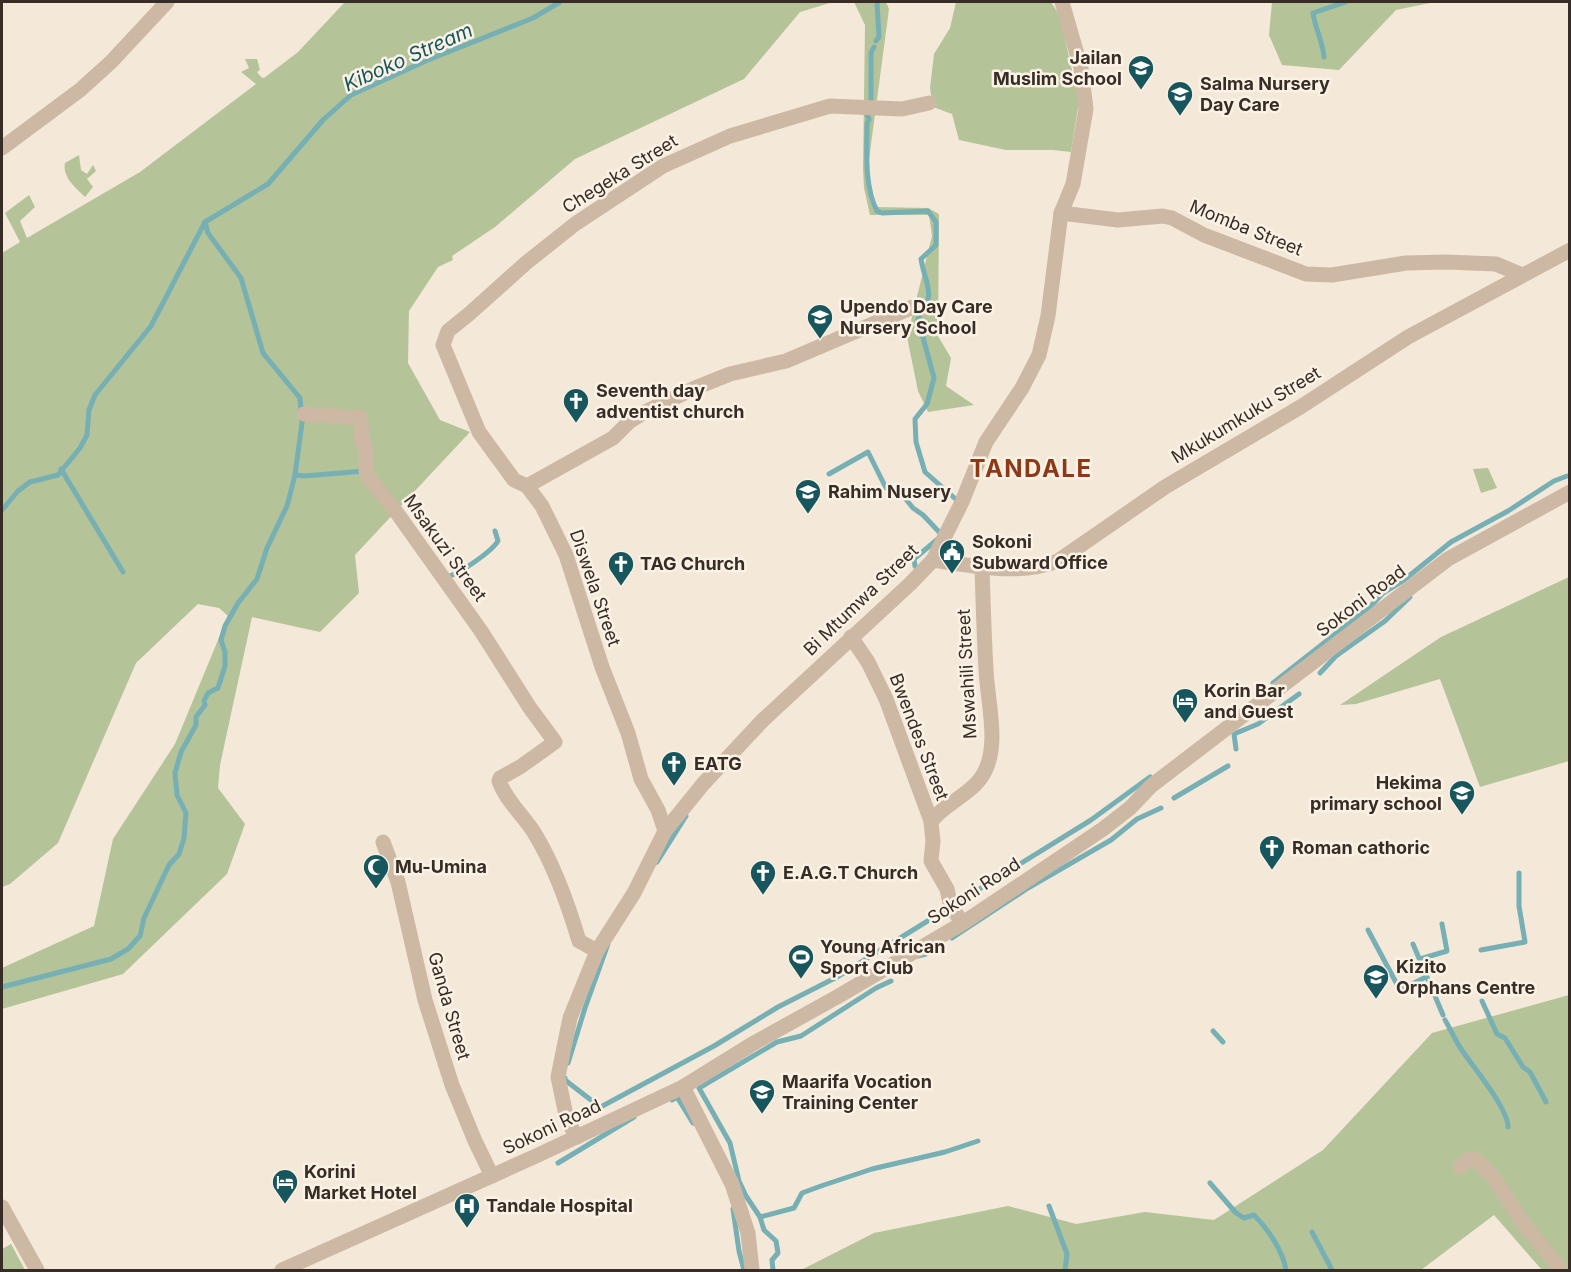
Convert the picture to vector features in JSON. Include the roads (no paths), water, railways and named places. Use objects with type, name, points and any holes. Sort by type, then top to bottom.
[{"type":"street","points":[[2,148],[81,90],[111,62],[167,2]]},
{"type":"street","name":"Bi Mtumwa Street","points":[[577,1137],[567,1120],[558,1077],[570,1018],[597,951],[634,893],[665,831],[726,758],[763,720],[911,584],[933,560],[962,502],[986,442],[1022,388],[1039,355],[1048,316],[1061,213],[1073,184],[1086,109],[1081,68],[1062,2]]},
{"type":"street","name":"Chegeka Street","points":[[443,345],[448,331],[526,263],[582,219],[663,166],[730,136],[830,106],[902,109],[929,103]]},
{"type":"street","name":"Momba Street","points":[[1061,213],[1118,220],[1163,216],[1172,218],[1204,235],[1306,274],[1332,274],[1406,263],[1455,262],[1496,264],[1522,275]]},
{"type":"street","name":"Mkukumkuku Street","points":[[933,560],[982,567],[1028,568],[1058,561],[1194,469],[1302,406],[1408,337],[1569,250]]},
{"type":"street","points":[[527,486],[613,438],[629,422],[645,412],[695,388],[730,374],[786,361],[913,307],[925,309]]},
{"type":"street","name":"Diswela Street","points":[[443,345],[479,432],[514,480],[527,486],[542,506],[566,555],[602,668],[628,733],[641,779],[658,810],[665,831]]},
{"type":"street","name":"Msakuzi Street","points":[[304,414],[361,418],[362,443],[366,446],[368,477],[397,513],[481,631],[530,708],[555,742],[499,780],[515,808],[534,832],[553,867],[579,941],[597,951]]},
{"type":"street","name":"Sokoni Road","points":[[282,1270],[683,1087],[754,1043],[963,923],[1103,829],[1130,808],[1151,786],[1448,559],[1569,492]]},
{"type":"street","name":"Mswahili Street","points":[[931,821],[971,789],[983,775],[988,764],[992,730],[986,671],[982,567]]},
{"type":"street","name":"Bwendes Street","points":[[851,637],[868,662],[883,692],[931,821]]},
{"type":"street","points":[[931,821],[933,841],[931,861],[947,889],[951,908],[963,923]]},
{"type":"street","name":"Ganda Street","points":[[383,842],[398,882],[425,1000],[452,1085],[475,1142],[492,1176]]},
{"type":"street","points":[[683,1087],[732,1184],[748,1233],[752,1270]]},
{"type":"street","points":[[1460,1167],[1468,1160],[1474,1159],[1487,1170],[1531,1234],[1560,1270]]},
{"type":"street","points":[[2,1207],[37,1270]]},
{"type":"waterway","name":"Kiboko Stream","points":[[2,510],[18,491],[30,482],[58,475],[80,448],[87,435],[89,410],[95,395],[151,326],[205,222],[268,184],[323,120],[351,95],[428,60],[533,18],[560,2]]},
{"type":"waterway","points":[[876,41],[879,37],[877,2]]},
{"type":"waterway","points":[[1324,57],[1313,13],[1346,2]]},
{"type":"waterway","points":[[874,47],[871,53],[871,101],[864,108],[869,119],[867,169],[873,201],[877,211],[882,213],[928,211],[936,222],[936,245],[921,259],[929,296],[918,319],[934,378],[927,404],[915,419],[916,442],[925,472],[959,502],[957,504]]},
{"type":"waterway","points":[[2,987],[111,959],[128,949],[140,936],[144,918],[169,865],[179,854],[184,838],[186,813],[177,795],[175,773],[181,752],[196,725],[196,717],[205,705],[204,701],[208,693],[218,688],[225,666],[225,652],[221,640],[225,626],[238,603],[257,579],[267,548],[287,506],[295,475],[302,423],[300,398],[263,353],[241,278],[208,233],[205,222]]},
{"type":"waterway","points":[[829,474],[868,452],[886,488],[900,492],[913,508],[942,535]]},
{"type":"waterway","points":[[61,469],[123,572]]},
{"type":"waterway","points":[[295,475],[364,471]]},
{"type":"waterway","points":[[1273,683],[1371,606],[1383,593],[1404,580],[1451,542],[1508,511],[1554,481],[1567,476]]},
{"type":"waterway","points":[[445,577],[465,568],[488,551],[498,541],[495,531]]},
{"type":"waterway","points":[[920,573],[915,566],[914,559],[939,538]]},
{"type":"waterway","points":[[1320,673],[1336,656],[1385,621],[1410,597]]},
{"type":"waterway","points":[[1236,749],[1234,734],[1258,724],[1299,694]]},
{"type":"waterway","points":[[1174,798],[1228,766]]},
{"type":"waterway","points":[[582,1117],[714,1046],[778,1007],[837,977],[1091,820],[1150,777]]},
{"type":"waterway","points":[[952,938],[1028,888],[1111,840],[1137,819],[1161,808]]},
{"type":"waterway","points":[[657,862],[686,816]]},
{"type":"waterway","points":[[1481,950],[1525,942],[1519,906],[1519,873]]},
{"type":"waterway","points":[[1420,959],[1447,951],[1442,924]]},
{"type":"waterway","points":[[1368,930],[1400,990],[1426,977]]},
{"type":"waterway","points":[[568,1063],[608,944]]},
{"type":"waterway","points":[[1413,944],[1443,1015]]},
{"type":"waterway","points":[[918,956],[936,947]]},
{"type":"waterway","points":[[906,971],[909,958]]},
{"type":"waterway","points":[[773,1270],[772,1260],[778,1253],[776,1241],[764,1230],[760,1217],[746,1196],[739,1181],[730,1143],[699,1088],[777,1042],[801,1036],[876,988],[891,981]]},
{"type":"waterway","points":[[1482,1001],[1497,1034],[1505,1038],[1523,1067],[1530,1072],[1546,1102]]},
{"type":"waterway","points":[[1445,1020],[1461,1049],[1502,1109],[1508,1127]]},
{"type":"waterway","points":[[1213,1031],[1223,1042]]},
{"type":"waterway","points":[[565,1078],[600,1107]]},
{"type":"waterway","points":[[672,1100],[677,1097],[693,1123]]},
{"type":"waterway","points":[[558,1163],[634,1117]]},
{"type":"waterway","points":[[760,1217],[794,1208],[802,1193],[821,1186],[872,1169],[945,1152],[978,1141]]},
{"type":"waterway","points":[[1210,1183],[1236,1213],[1244,1218],[1254,1215],[1278,1248],[1286,1270]]},
{"type":"waterway","points":[[1049,1206],[1067,1254],[1065,1270]]},
{"type":"waterway","points":[[733,1209],[744,1270]]},
{"type":"waterway","points":[[1312,1232],[1332,1270]]},
{"type":"place","name":"Jailan Muslim School","points":[[1141,91]]},
{"type":"place","name":"Salma Nursery Day Care","points":[[1180,117]]},
{"type":"place","name":"Upendo Day Care Nursery School","points":[[820,340]]},
{"type":"place","name":"Seventh day adventist church","points":[[576,424]]},
{"type":"place","name":"Rahim Nusery","points":[[808,515]]},
{"type":"place","name":"Sokoni Subward Office","points":[[952,575]]},
{"type":"place","name":"TAG Church","points":[[621,587]]},
{"type":"place","name":"Korin Bar and Guest","points":[[1185,724]]},
{"type":"place","name":"EATG","points":[[674,787]]},
{"type":"place","name":"Hekima primary school","points":[[1462,816]]},
{"type":"place","name":"Roman cathoric","points":[[1272,871]]},
{"type":"place","name":"Mu-Umina","points":[[376,890]]},
{"type":"place","name":"E.A.G.T Church","points":[[763,896]]},
{"type":"place","name":"Young African Sport Club","points":[[801,980]]},
{"type":"place","name":"Kizito Orphans Centre","points":[[1376,1000]]},
{"type":"place","name":"Maarifa Vocation Training Center","points":[[762,1115]]},
{"type":"place","name":"Korini Market Hotel","points":[[285,1205]]},
{"type":"place","name":"Tandale Hospital","points":[[467,1229]]},
{"type":"district","name":"TANDALE","points":[[1031,469]]}]
